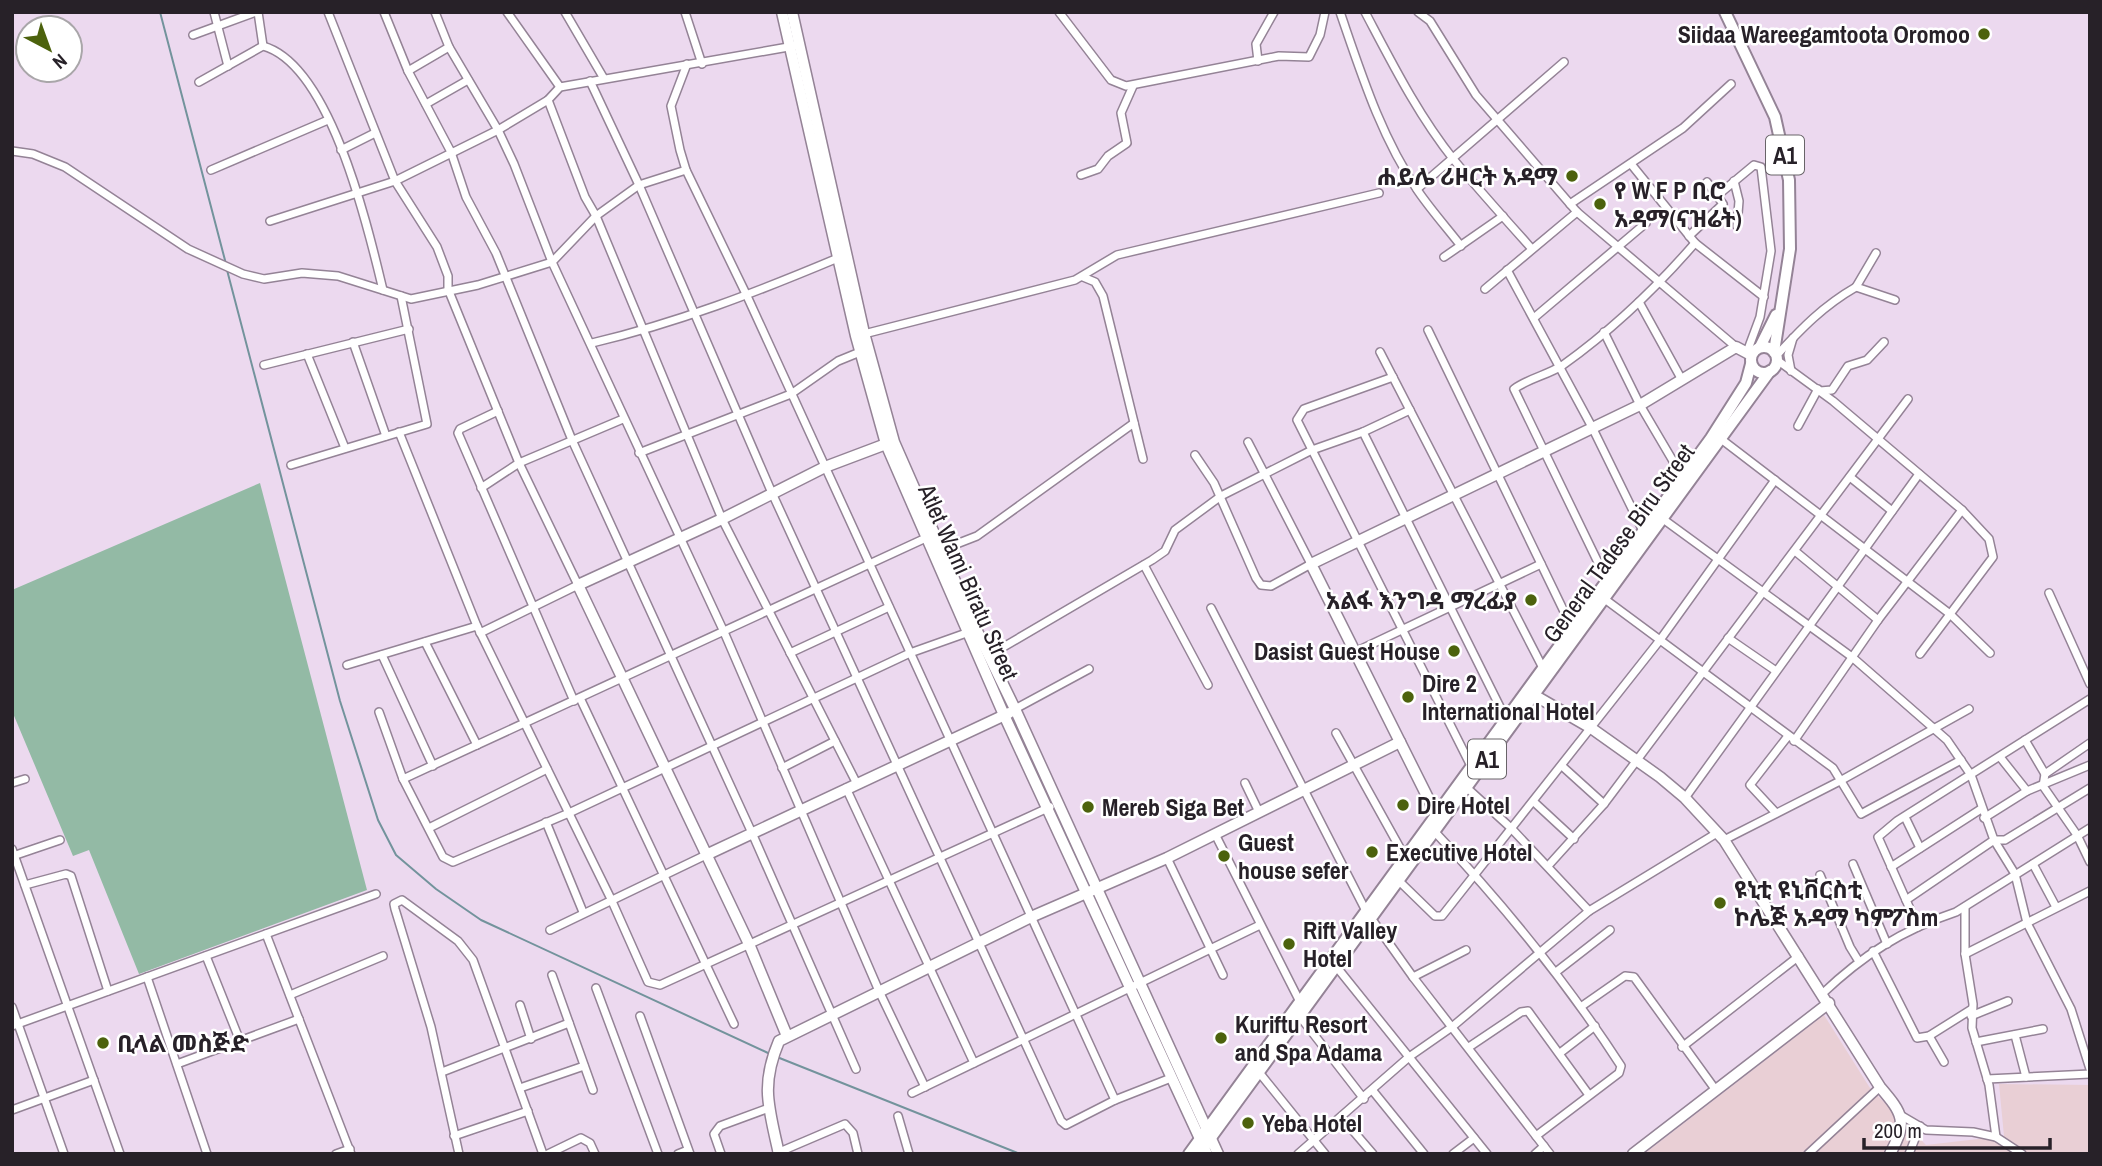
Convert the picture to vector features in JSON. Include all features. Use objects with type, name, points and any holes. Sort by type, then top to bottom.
[{"type":"main road","name":"A1","points":[[1726,12],[1765,89],[1783,145],[1791,212],[1790,249],[1778,309],[1776,356]]},
{"type":"main road","name":"A1","points":[[1752,355],[1778,309]]},
{"type":"main road","points":[[1770,371],[1761,373],[1752,355],[1776,356]]},
{"type":"main road","name":"General Tadese Biru Street","points":[[1369,915],[1405,857],[1466,787],[1572,628],[1663,519],[1738,398],[1752,355]]},
{"type":"main road","name":"General Tadese Biru Street","points":[[1545,672],[1606,600],[1610,585],[1643,531],[1721,439],[1770,371],[1776,356]]},
{"type":"main road","name":"General Tadese Biru Street","points":[[1204,1144],[1297,1008],[1398,880],[1471,766],[1506,719],[1530,693]]},
{"type":"main road","name":"General Tadese Biru Street","points":[[1204,1144],[1258,1071],[1297,1008]]},
{"type":"main road","name":"A1","points":[[1189,1154],[1204,1144]]},
{"type":"street","points":[[214,12],[228,65]]},
{"type":"street","points":[[193,35],[257,12],[263,46]]},
{"type":"street","points":[[328,12],[326,16],[395,181],[437,247],[448,276],[448,289],[519,463],[625,677],[749,944],[783,1039]]},
{"type":"street","points":[[384,12],[408,71],[451,152],[466,197],[496,253],[504,278],[626,563],[752,833],[856,1069]]},
{"type":"street","points":[[435,12],[449,47],[498,130],[552,262],[592,343],[623,419],[724,632],[879,991],[925,1087]]},
{"type":"street","points":[[507,12],[560,87]]},
{"type":"street","points":[[565,12],[603,77]]},
{"type":"street","points":[[685,12],[702,64]]},
{"type":"street","name":"Atlet Wami Biratu Street","points":[[782,12],[796,46],[860,335],[860,352],[886,444],[931,536],[941,550],[1004,715],[1053,806]]},
{"type":"street","name":"Atlet Wami Biratu Street","points":[[792,12],[796,46],[838,258],[894,442],[972,631],[1015,709],[1053,806],[1204,1144]]},
{"type":"street","points":[[1059,12],[1111,80],[1118,85],[1133,86],[1279,56],[1309,57],[1320,35],[1325,12]]},
{"type":"street","points":[[1258,61],[1256,44],[1274,12]]},
{"type":"street","points":[[1340,12],[1368,93],[1417,189],[1461,246]]},
{"type":"street","points":[[1365,12],[1399,76],[1453,159],[1532,249]]},
{"type":"street","points":[[1418,12],[1430,21],[1476,95],[1577,212],[1659,284],[1736,346],[1752,355],[1771,251],[1761,167],[1754,165],[1718,195]]},
{"type":"street","points":[[198,82],[263,46]]},
{"type":"street","points":[[263,46],[294,62],[328,120],[359,192],[383,290]]},
{"type":"street","points":[[270,221],[395,181],[498,130],[548,100],[560,87],[603,77],[702,64],[796,46]]},
{"type":"street","points":[[408,71],[449,47]]},
{"type":"street","points":[[1417,189],[1564,62]]},
{"type":"street","points":[[687,64],[671,106],[686,170],[747,296],[1073,1014],[1115,1100]]},
{"type":"street","points":[[426,104],[468,80]]},
{"type":"street","points":[[590,81],[639,185],[772,493],[899,764],[1022,1040],[1063,1123],[1066,1125],[1115,1100],[1171,1078]]},
{"type":"street","points":[[1570,204],[1683,128],[1731,84]]},
{"type":"street","points":[[1082,175],[1098,169],[1108,156],[1127,143],[1121,113],[1133,86]]},
{"type":"street","points":[[548,100],[585,197],[596,216],[722,519],[835,741],[889,880],[974,1063]]},
{"type":"street","points":[[211,170],[328,120]]},
{"type":"street","points":[[341,150],[375,133]]},
{"type":"street","points":[[12,151],[33,153],[65,167],[188,249],[243,274],[264,279],[302,273],[338,276],[411,299],[504,278],[552,262],[596,216],[639,185],[686,170]]},
{"type":"street","points":[[1631,164],[1695,243],[1764,297]]},
{"type":"street","points":[[1734,181],[1739,201],[1737,226]]},
{"type":"street","points":[[1689,236],[1723,204],[1707,182]]},
{"type":"street","points":[[860,335],[1083,278],[1117,255],[1379,193]]},
{"type":"street","points":[[1485,289],[1577,212]]},
{"type":"street","points":[[1444,257],[1503,216]]},
{"type":"street","points":[[1535,317],[1646,223]]},
{"type":"street","points":[[1610,585],[1514,389],[1560,367],[1604,332],[1659,284],[1695,243]]},
{"type":"street","points":[[1876,253],[1856,288],[1829,303],[1776,356],[1962,510],[1989,539],[1993,557],[1920,654]]},
{"type":"street","points":[[592,343],[643,331],[747,296],[838,258]]},
{"type":"street","points":[[1507,270],[1535,317],[1643,531]]},
{"type":"street","points":[[1083,278],[1095,282],[1100,288],[1143,459]]},
{"type":"street","points":[[1856,288],[1895,300]]},
{"type":"street","points":[[291,465],[424,426],[428,419],[401,296]]},
{"type":"street","points":[[1639,302],[1682,380]]},
{"type":"street","points":[[264,365],[409,329]]},
{"type":"street","points":[[1428,330],[1572,628]]},
{"type":"street","points":[[1604,332],[1640,405],[1685,481]]},
{"type":"street","points":[[1791,371],[1788,355],[1793,338]]},
{"type":"street","points":[[353,342],[386,436]]},
{"type":"street","points":[[1819,390],[1832,390],[1848,366],[1867,360],[1884,342]]},
{"type":"street","points":[[1195,455],[1221,496],[1261,585],[1271,586],[1357,540],[1406,519],[1640,405],[1736,346]]},
{"type":"street","points":[[639,453],[791,394],[838,361],[860,352]]},
{"type":"street","points":[[1380,352],[1545,672]]},
{"type":"street","points":[[307,354],[345,448]]},
{"type":"street","points":[[1393,377],[1304,409],[1297,420],[1471,766]]},
{"type":"street","points":[[1798,426],[1819,390]]},
{"type":"street","points":[[1548,866],[1604,804],[1908,399]]},
{"type":"street","points":[[988,656],[1144,565],[1164,551],[1181,525],[1221,496],[1312,450],[1363,432],[1410,410]]},
{"type":"street","points":[[498,411],[458,431],[532,608],[622,788],[734,1024]]},
{"type":"street","points":[[481,488],[519,463],[623,419]]},
{"type":"street","points":[[941,550],[977,536],[1134,423]]},
{"type":"street","points":[[399,432],[478,629],[611,898],[648,982],[660,985],[1053,806]]},
{"type":"street","points":[[1363,432],[1506,719]]},
{"type":"street","points":[[1721,439],[1950,614],[1990,653]]},
{"type":"street","points":[[1248,442],[1400,742],[1437,822],[1474,874],[1540,951],[1582,1006],[1621,1070],[1536,1136]]},
{"type":"street","points":[[347,665],[478,629],[532,608],[722,519],[825,467],[886,444]]},
{"type":"street","points":[[1685,798],[1919,474]]},
{"type":"street","points":[[1850,477],[1892,511]]},
{"type":"street","points":[[1398,880],[1439,916],[1534,802],[1660,640],[1775,480]]},
{"type":"street","points":[[1776,814],[1750,785],[1791,739],[1962,510]]},
{"type":"street","points":[[1663,519],[1852,657],[1935,729],[1960,760],[1970,773],[1994,840],[2015,874],[2027,923],[2071,1009],[2090,1069]]},
{"type":"street","points":[[403,779],[931,536]]},
{"type":"street","points":[[1795,551],[1878,620]]},
{"type":"street","points":[[1355,652],[1541,564]]},
{"type":"street","points":[[1144,565],[1208,685]]},
{"type":"street","points":[[2049,593],[2090,684]]},
{"type":"street","points":[[1606,600],[1833,768],[1861,814],[1960,760]]},
{"type":"street","points":[[790,653],[889,607]]},
{"type":"street","points":[[1210,608],[1369,915],[1413,977],[1550,1154]]},
{"type":"street","points":[[379,712],[403,779],[443,857],[453,862],[569,813],[911,653],[972,631]]},
{"type":"street","points":[[1728,638],[1776,671]]},
{"type":"street","points":[[425,642],[477,745]]},
{"type":"street","points":[[382,654],[433,766]]},
{"type":"street","points":[[550,930],[611,898],[1004,715],[1089,669]]},
{"type":"street","points":[[1530,693],[1591,728],[1637,761],[1685,798],[1720,837],[1799,956],[1880,1087],[1902,1116],[1920,1126],[1945,1133],[1973,1132],[1996,1138],[2022,1154]]},
{"type":"street","points":[[1918,927],[1878,837],[1970,773],[2000,757],[2090,699]]},
{"type":"street","points":[[1298,1154],[1409,1057],[1452,1027],[1589,911],[1720,837],[1776,814],[1969,709]]},
{"type":"street","points":[[1336,733],[1405,857]]},
{"type":"street","points":[[2025,740],[2045,775],[2043,786],[2077,835],[2090,862]]},
{"type":"street","points":[[782,768],[835,741]]},
{"type":"street","points":[[858,1154],[853,1133],[845,1124],[778,1153],[769,1108],[768,1067],[783,1039],[1031,917],[1167,859],[1400,742]]},
{"type":"street","points":[[2045,775],[2090,743]]},
{"type":"street","points":[[2000,757],[2027,791]]},
{"type":"street","points":[[1984,818],[2027,791],[2090,765]]},
{"type":"street","points":[[1562,766],[1604,804]]},
{"type":"street","points":[[429,828],[547,769]]},
{"type":"street","points":[[12,783],[25,779]]},
{"type":"street","points":[[1245,783],[1259,812]]},
{"type":"street","points":[[1466,787],[1511,828],[1589,911]]},
{"type":"street","points":[[1906,900],[1994,840],[2005,840],[2090,788]]},
{"type":"street","points":[[1534,802],[1574,839]]},
{"type":"street","points":[[1891,867],[1981,809]]},
{"type":"street","points":[[1905,817],[1920,848]]},
{"type":"street","points":[[545,822],[583,912]]},
{"type":"street","points":[[1822,993],[1858,960],[1918,927],[1965,906],[2090,828]]},
{"type":"street","points":[[1215,834],[1297,1008],[1364,1099]]},
{"type":"street","points":[[60,840],[13,854],[120,1154]]},
{"type":"street","points":[[1167,859],[1223,975]]},
{"type":"street","points":[[1853,864],[1887,944]]},
{"type":"street","points":[[2033,864],[2056,907]]},
{"type":"street","points":[[25,885],[66,874],[71,876],[108,991]]},
{"type":"street","points":[[1820,875],[1858,960]]},
{"type":"street","points":[[1965,954],[2090,891]]},
{"type":"street","points":[[15,1025],[376,894]]},
{"type":"street","points":[[459,1154],[431,1027],[394,909],[397,902],[402,900],[467,950],[546,1154],[581,1138],[590,1143],[594,1154]]},
{"type":"street","points":[[1965,906],[1965,954],[1972,1013],[1976,1042],[1987,1079],[1996,1138]]},
{"type":"street","points":[[912,1093],[1260,925]]},
{"type":"street","points":[[1556,972],[1610,930]]},
{"type":"street","points":[[266,934],[350,1152],[336,1154]]},
{"type":"street","points":[[1413,977],[1466,950]]},
{"type":"street","points":[[1873,951],[1917,1038],[1929,1036],[1972,1013],[2008,1001]]},
{"type":"street","points":[[206,956],[240,1041]]},
{"type":"street","points":[[290,995],[383,956]]},
{"type":"street","points":[[1682,1047],[1799,956]]},
{"type":"street","points":[[1333,963],[1487,1154]]},
{"type":"street","points":[[552,975],[593,1090]]},
{"type":"street","points":[[1582,1006],[1625,976],[1634,977],[1715,1090]]},
{"type":"street","points":[[147,977],[207,1154]]},
{"type":"street","name":"Atlet Wami Biratu Street","points":[[1134,985],[1171,1078],[1204,1144]]},
{"type":"street","points":[[596,988],[658,1154]]},
{"type":"street","points":[[1633,1154],[1829,1003]]},
{"type":"street","points":[[520,1005],[531,1039]]},
{"type":"street","points":[[12,1007],[15,1025],[64,1154]]},
{"type":"street","points":[[1469,1047],[1524,1011],[1532,1014],[1589,1095]]},
{"type":"street","points":[[640,1016],[689,1152],[678,1154]]},
{"type":"street","points":[[177,1064],[299,1019]]},
{"type":"street","points":[[442,1072],[569,1023]]},
{"type":"street","points":[[1560,1054],[1595,1026]]},
{"type":"street","points":[[1976,1042],[2043,1029]]},
{"type":"street","points":[[2015,1034],[2026,1077]]},
{"type":"street","points":[[1929,1036],[1944,1062]]},
{"type":"street","points":[[520,1088],[584,1066]]},
{"type":"street","points":[[1258,1071],[1316,1138],[1325,1154]]},
{"type":"street","points":[[1987,1079],[2090,1074]]},
{"type":"street","points":[[12,1110],[94,1080]]},
{"type":"street","points":[[1808,1154],[1880,1087]]},
{"type":"street","points":[[1373,1091],[1424,1154]]},
{"type":"street","points":[[721,1154],[714,1134],[720,1126],[769,1108]]},
{"type":"street","points":[[454,1136],[528,1111]]},
{"type":"street","points":[[898,1116],[909,1154]]},
{"type":"street","points":[[1890,1154],[1902,1126],[1902,1116]]},
{"type":"street","points":[[1342,1118],[1373,1154]]},
{"type":"street","points":[[1909,1154],[1920,1126]]},
{"type":"street","points":[[1453,1154],[1474,1138]]},
{"type":"street","points":[[1204,1144],[1218,1154]]},
{"type":"street","points":[[1535,1154],[1544,1146]]},
{"type":"shaded area","points":[[1824,1015],[1870,1088],[1926,1145],[2004,1136],[1999,1084],[2090,1085],[2090,1154],[1644,1154]]},
{"type":"green space","points":[[260,483],[367,890],[139,974],[89,850],[73,856],[12,711],[12,590]]},
{"type":"waterway","points":[[160,12],[226,264]]},
{"type":"waterway","points":[[227,270],[340,701],[378,820],[396,855],[436,889],[481,920],[768,1053]]},
{"type":"waterway","points":[[777,1057],[1020,1154]]},
{"type":"place","name":"Siidaa Wareegamtoota Oromoo","points":[[1984,34]]},
{"type":"place","name":"ሐይሌ ሪዞርት አዳማ","points":[[1572,176]]},
{"type":"place","name":"የ W F P ቢሮ አዳማ(ናዝሬት)","points":[[1600,204]]},
{"type":"place","name":"አልፋ እንግዳ ማረፊያ","points":[[1531,600]]},
{"type":"place","name":"Dasist Guest House","points":[[1454,651]]},
{"type":"place","name":"Dire 2 International Hotel","points":[[1408,697]]},
{"type":"place","name":"Dire Hotel","points":[[1403,805]]},
{"type":"place","name":"Mereb Siga Bet","points":[[1088,807]]},
{"type":"place","name":"Executive Hotel","points":[[1372,852]]},
{"type":"place","name":"Guest house sefer","points":[[1224,856]]},
{"type":"place","name":"ዩኒቲ ዩኒቨርስቲ ኮሌጅ አዳማ ካምፖስm","points":[[1720,903]]},
{"type":"place","name":"Rift Valley Hotel","points":[[1289,944]]},
{"type":"place","name":"Kuriftu Resort and Spa Adama","points":[[1221,1038]]},
{"type":"place","name":"ቢላል መስጅድ","points":[[103,1043]]},
{"type":"place","name":"Yeba Hotel","points":[[1248,1123]]}]
